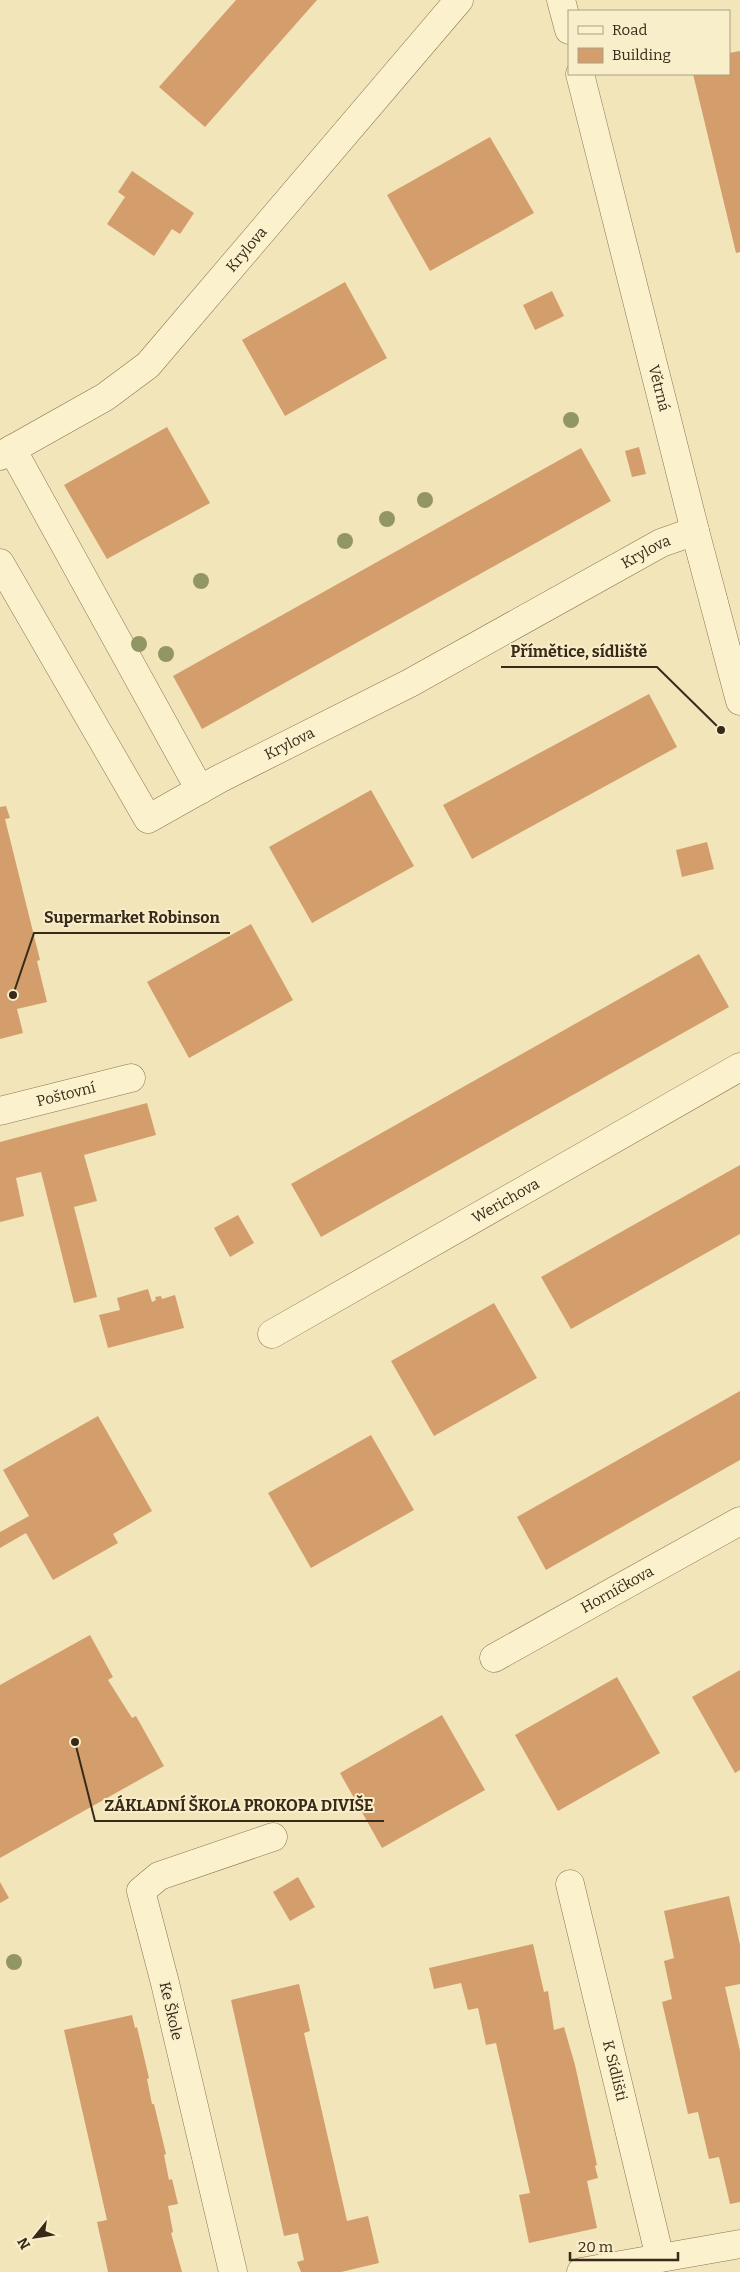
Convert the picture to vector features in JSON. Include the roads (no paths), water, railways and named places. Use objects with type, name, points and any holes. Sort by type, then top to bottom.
[{"type":"street","name":"Krylova","points":[[6,452],[105,397],[148,366],[459,0]]},
{"type":"street","points":[[561,0],[568,26]]},
{"type":"street","name":"Větrná","points":[[580,75],[695,532],[740,701]]},
{"type":"street","points":[[6,452],[200,790]]},
{"type":"street","name":"Krylova","points":[[0,563],[148,819],[200,790],[410,683],[661,543],[695,532]]},
{"type":"street","name":"Werichova","points":[[272,1334],[740,1067]]},
{"type":"street","name":"Poštovní","points":[[0,1112],[131,1078]]},
{"type":"street","name":"Horníčkova","points":[[494,1658],[740,1521]]},
{"type":"street","name":"Ke Škole","points":[[233,2272],[165,1983],[141,1891],[159,1876],[273,1837]]},
{"type":"street","name":"K Sídlišti","points":[[570,1884],[660,2258]]},
{"type":"street","points":[[581,2272],[740,2244]]},
{"type":"place","name":"Přímětice, sídliště","points":[[721,730]]},
{"type":"place","name":"Supermarket Robinson","points":[[13,995]]},
{"type":"place","name":"ZÁKLADNÍ ŠKOLA PROKOPA DIVIŠE","points":[[75,1742]]}]
